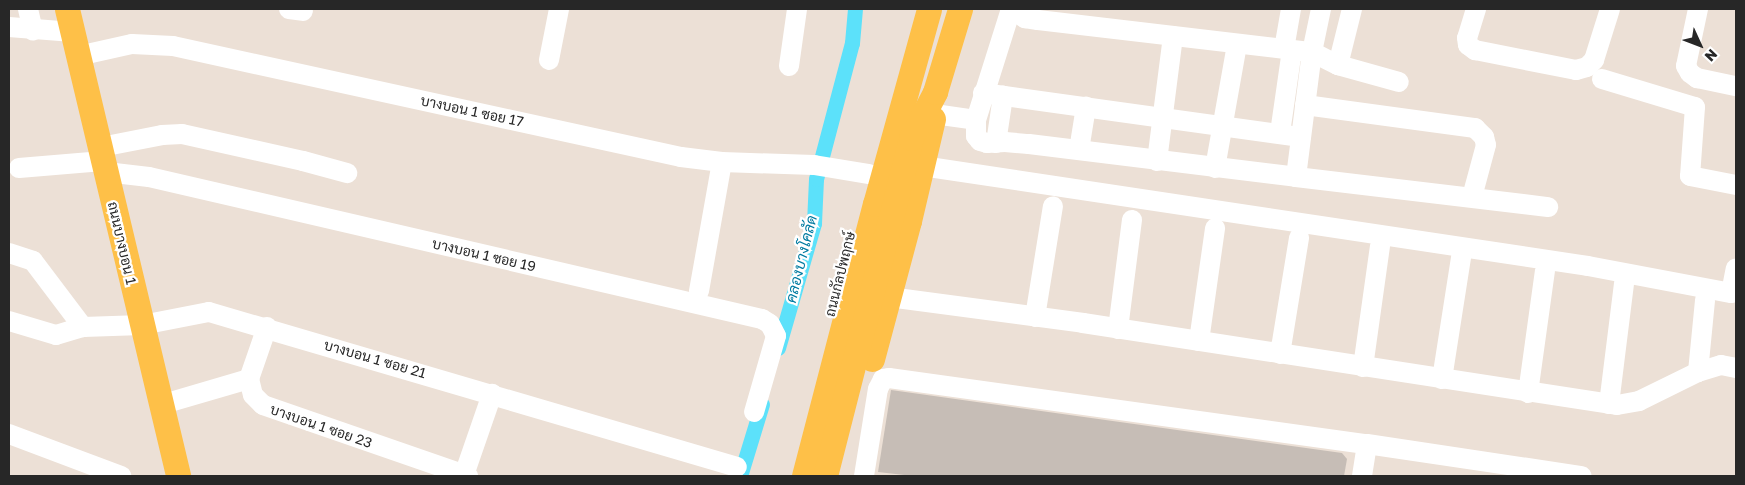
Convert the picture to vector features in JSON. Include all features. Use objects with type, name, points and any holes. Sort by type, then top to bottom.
[{"type":"main road","name":"ถนนกัลปพฤกษ์","points":[[825,476],[839,380],[909,78],[929,9]]},
{"type":"main road","name":"ถนนกัลปพฤกษ์","points":[[841,476],[922,166],[934,103],[960,9]]},
{"type":"main road","name":"ถนนบางบอน 1","points":[[70,20],[178,476]]},
{"type":"main road","name":"ถนนกัลปพฤกษ์","points":[[786,476],[860,195],[893,107],[909,78]]},
{"type":"main road","name":"ถนนกัลปพฤกษ์","points":[[804,476],[839,380],[911,138],[934,103]]},
{"type":"street","points":[[28,9],[33,30]]},
{"type":"street","points":[[549,60],[559,9]]},
{"type":"street","points":[[789,66],[797,9]]},
{"type":"street","points":[[1399,82],[1338,65],[1312,52],[1237,45],[1038,20],[1025,18],[1011,9],[983,93],[976,120],[976,136],[980,141],[987,143],[1079,150],[1157,161],[1548,207]]},
{"type":"street","points":[[1280,133],[1290,9]]},
{"type":"street","points":[[1296,177],[1312,52],[1320,9]]},
{"type":"street","points":[[1338,65],[1352,9]]},
{"type":"street","points":[[1476,9],[1467,38],[1468,45],[1475,50],[1576,70],[1587,67],[1594,60],[1610,9]]},
{"type":"street","points":[[1698,9],[1686,66],[1690,73],[1697,78],[1736,86]]},
{"type":"street","points":[[9,27],[33,30],[70,20]]},
{"type":"street","points":[[1157,161],[1174,36]]},
{"type":"street","name":"บางบอน 1 ซอย 17","points":[[78,56],[132,44],[173,46],[681,157],[722,162],[814,165],[869,174]]},
{"type":"street","points":[[1215,168],[1221,125],[1237,45]]},
{"type":"street","points":[[1602,79],[1695,107],[1690,176],[1736,185]]},
{"type":"street","points":[[983,93],[1301,137]]},
{"type":"street","points":[[996,143],[1003,96]]},
{"type":"street","points":[[934,103],[976,120]]},
{"type":"street","points":[[1305,105],[1475,128],[1484,137],[1486,145],[1472,197]]},
{"type":"street","points":[[1079,150],[1086,107]]},
{"type":"street","points":[[19,168],[103,160],[162,135],[182,134],[347,173]]},
{"type":"street","name":"บางบอน 1 ซอย 19","points":[[103,160],[148,177],[762,319],[770,324],[776,336],[754,412]]},
{"type":"street","points":[[699,291],[722,162]]},
{"type":"street","points":[[922,166],[1588,266],[1731,293],[1736,268]]},
{"type":"street","points":[[1035,317],[1052,206]]},
{"type":"street","points":[[1118,328],[1132,220]]},
{"type":"street","points":[[1199,341],[1215,228]]},
{"type":"street","points":[[1280,354],[1299,238]]},
{"type":"street","points":[[1363,367],[1380,246]]},
{"type":"street","points":[[9,253],[33,261],[83,327]]},
{"type":"street","points":[[1442,379],[1461,257]]},
{"type":"street","points":[[1528,392],[1545,271]]},
{"type":"street","points":[[1609,404],[1624,283]]},
{"type":"street","points":[[888,297],[1118,328],[1609,404],[1639,401],[1698,372],[1721,365],[1736,368]]},
{"type":"street","points":[[1698,372],[1705,300]]},
{"type":"street","name":"บางบอน 1 ซอย 21","points":[[9,321],[56,335],[83,327],[142,325],[209,312],[267,327],[492,394],[725,468]]},
{"type":"street","points":[[160,405],[250,380],[267,327]]},
{"type":"street","points":[[864,476],[878,389],[883,379],[889,378],[1367,444],[1582,476]]},
{"type":"street","name":"บางบอน 1 ซอย 23","points":[[250,380],[253,395],[263,405],[466,476]]},
{"type":"street","points":[[466,476],[492,394]]},
{"type":"street","points":[[9,434],[122,476]]},
{"type":"street","points":[[1362,476],[1367,444]]},
{"type":"building","points":[[891,390],[1342,453],[1347,459],[1344,476],[913,476],[878,472]]},
{"type":"waterway","name":"คลองบางโคลัด","points":[[778,348],[814,223],[816,179],[852,43],[855,9]]},
{"type":"waterway","name":"คลองบางโคลัด","points":[[740,476],[762,404]]}]
